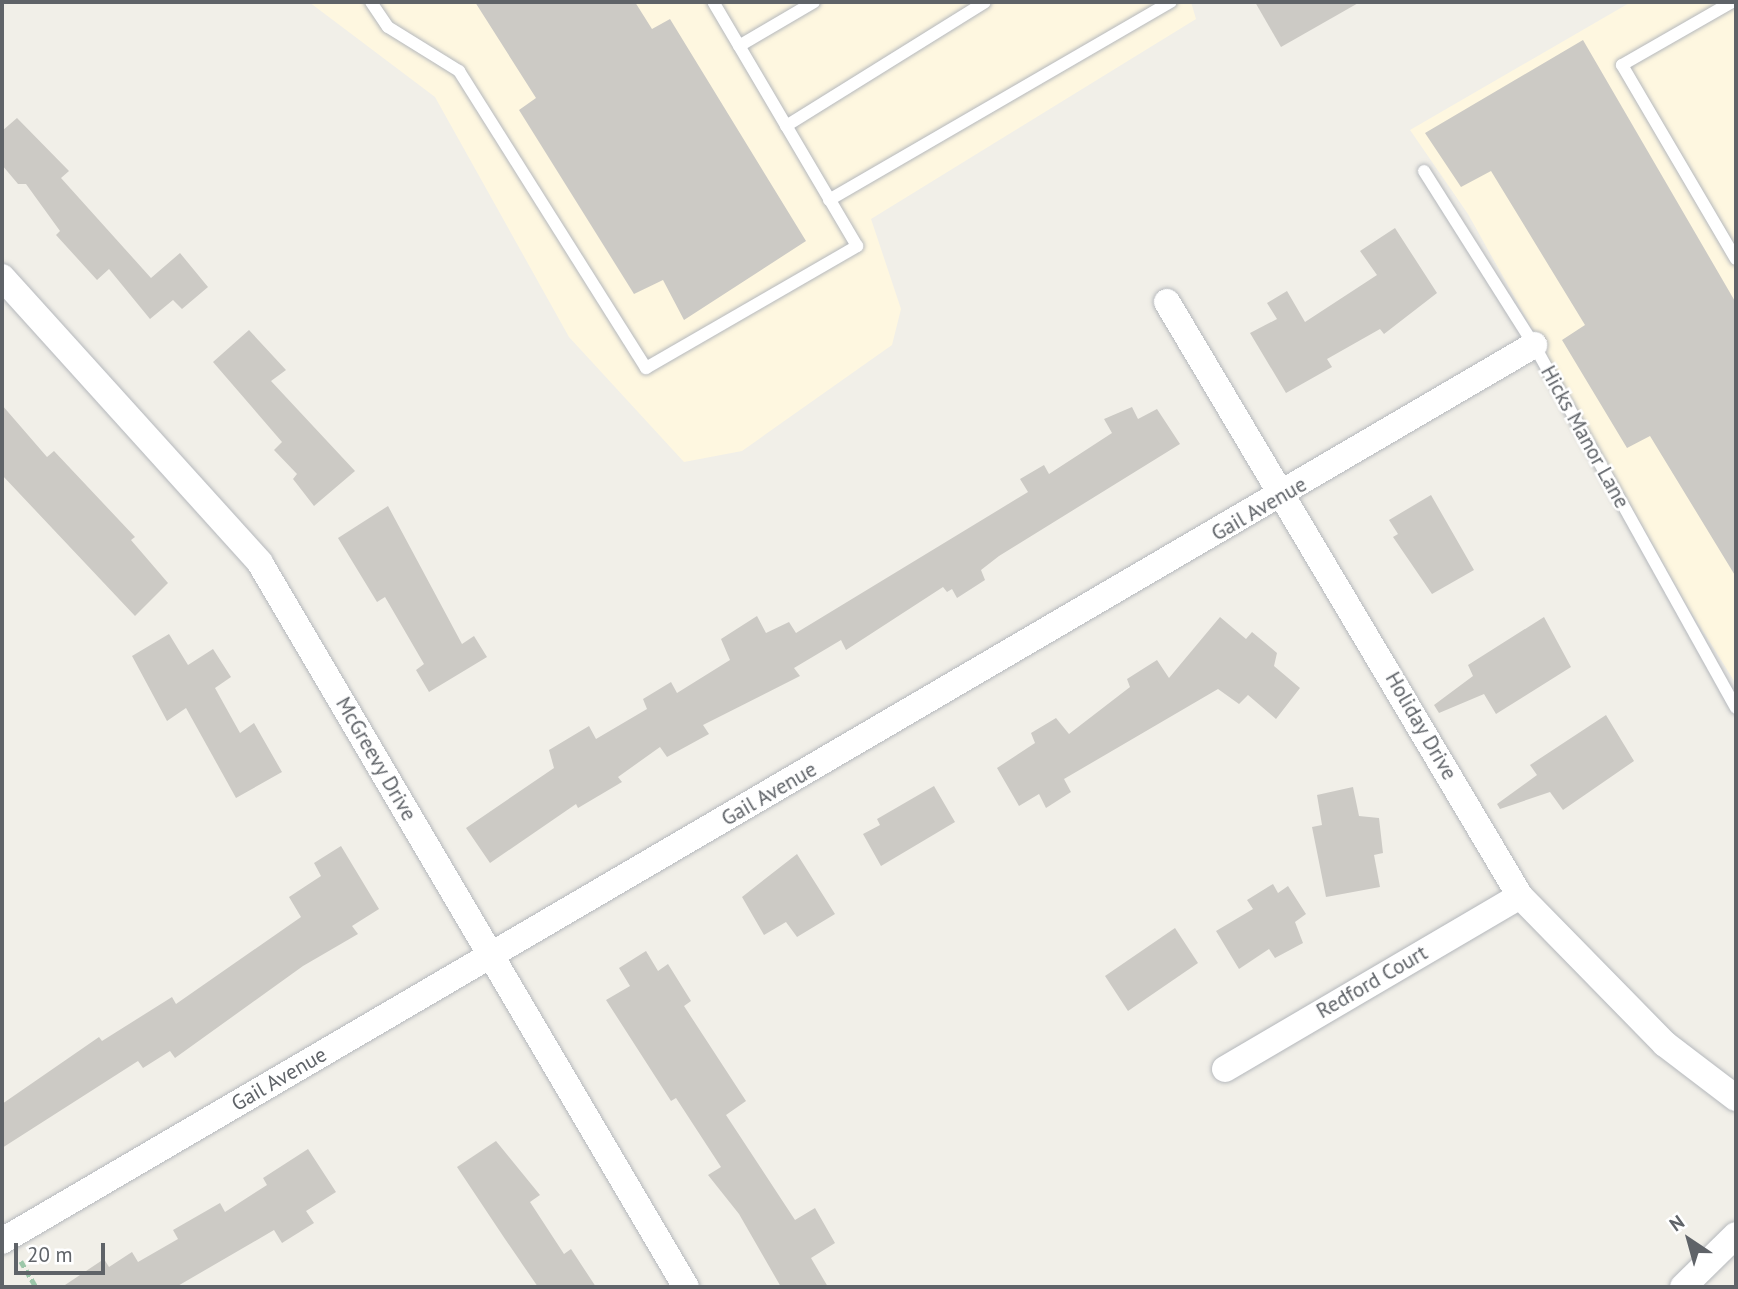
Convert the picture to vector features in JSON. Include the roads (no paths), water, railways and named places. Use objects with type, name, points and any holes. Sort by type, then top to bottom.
[{"type":"street","name":"McGreevy Drive","points":[[2,277],[260,563],[686,1287]]},
{"type":"street","name":"Holiday Drive","points":[[1167,302],[1286,494],[1520,896],[1665,1044],[1736,1098]]},
{"type":"street","name":"Gail Avenue","points":[[2,1241],[1286,494],[1534,345]]},
{"type":"street","name":"Redford Court","points":[[1225,1069],[1520,896]]},
{"type":"street","points":[[1683,1287],[1736,1235]]},
{"type":"lane","points":[[371,2],[388,27],[459,71],[646,368],[857,246],[713,2]]},
{"type":"lane","points":[[739,46],[814,2]]},
{"type":"lane","points":[[786,126],[985,2]]},
{"type":"lane","points":[[829,200],[1156,5],[1171,2]]},
{"type":"lane","points":[[1732,2],[1622,65],[1736,259]]},
{"type":"lane","name":"Hicks Manor Lane","points":[[1424,171],[1534,345],[1736,708]]}]
